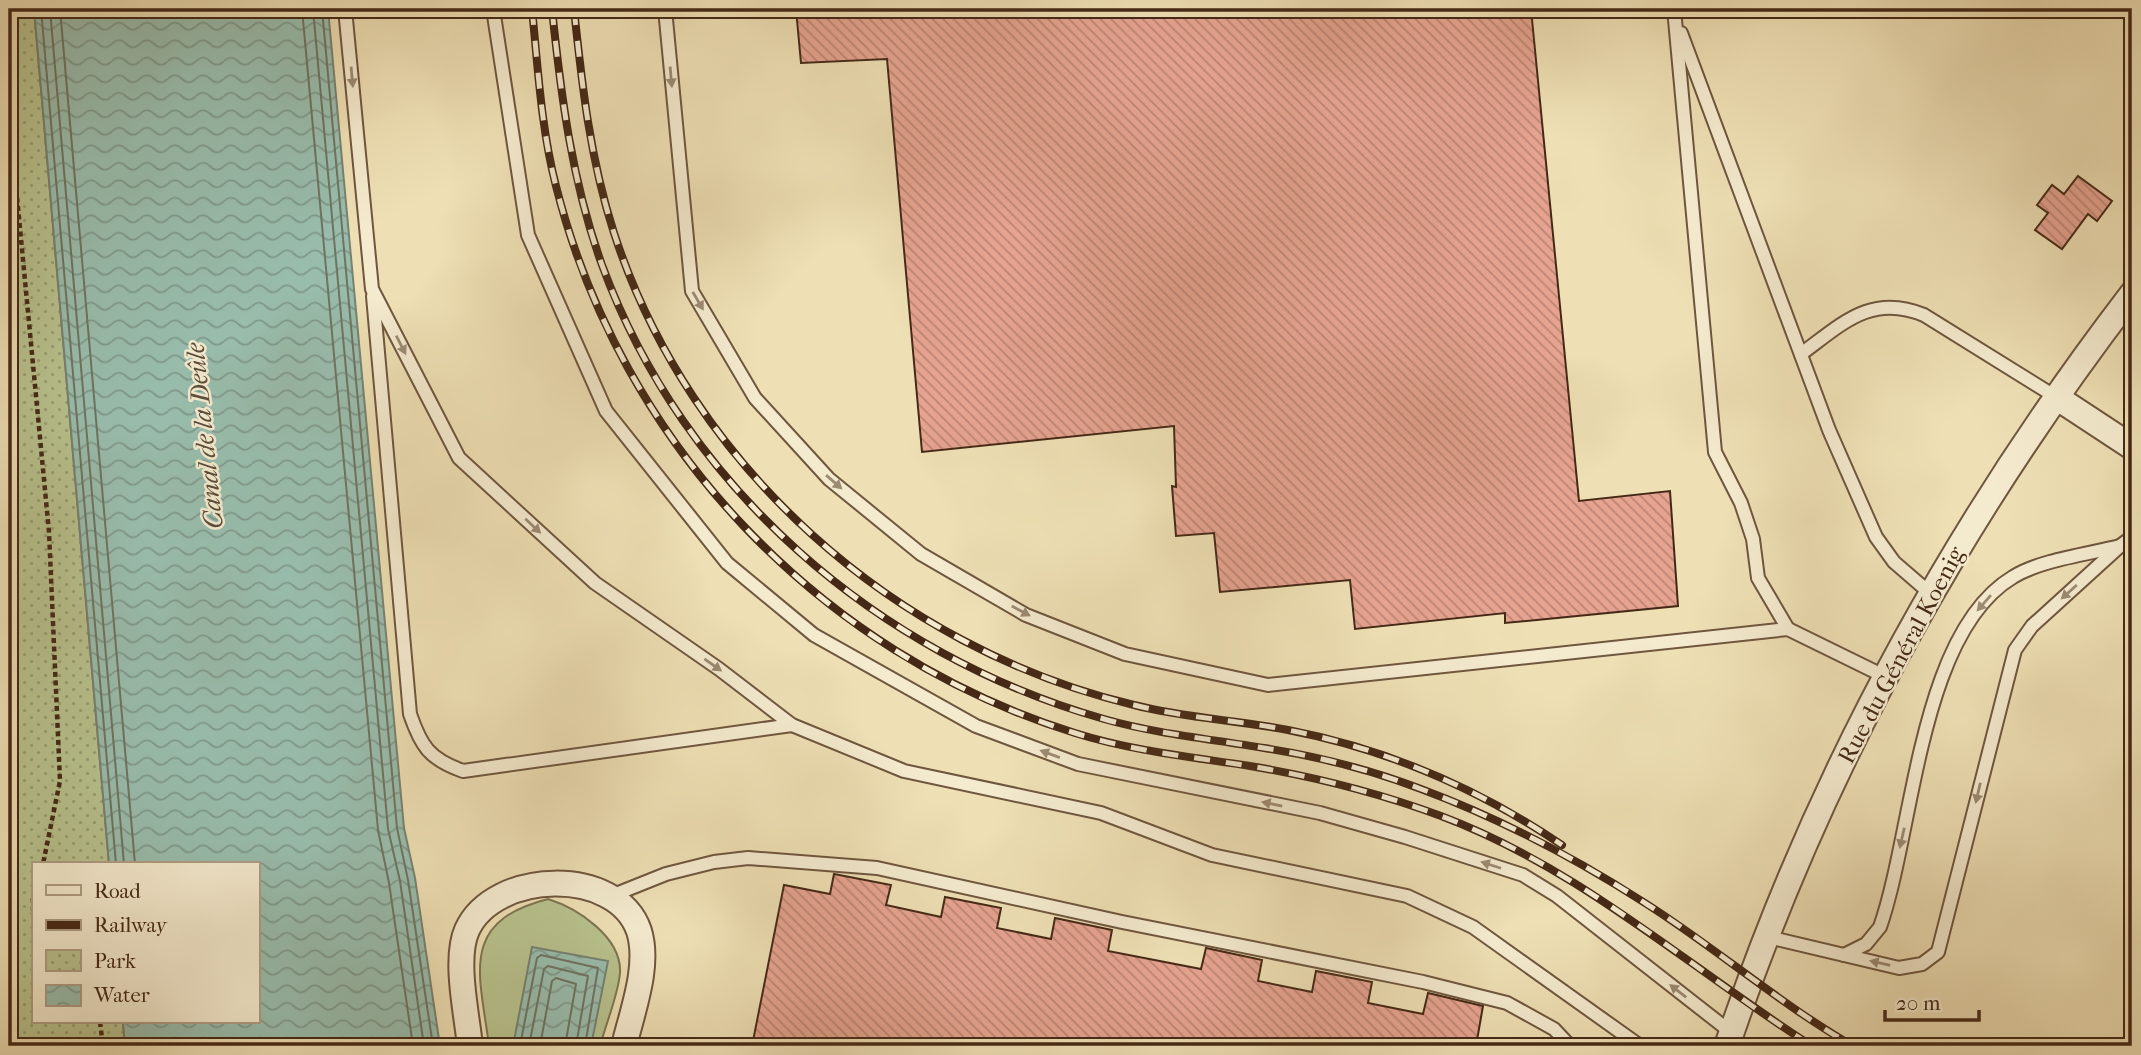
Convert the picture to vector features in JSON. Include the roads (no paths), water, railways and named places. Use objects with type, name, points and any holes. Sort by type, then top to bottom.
[{"type":"street","name":"Rue du Général Koenig","points":[[1730,1040],[1768,937],[1839,768],[1886,677],[1986,501],[2056,397],[2132,294]]},
{"type":"street","points":[[2056,397],[2132,447]]},
{"type":"street","points":[[470,1046],[462,955],[466,932],[487,903],[504,893],[526,886],[584,887],[611,896],[628,911],[639,931],[642,954],[624,1046]]},
{"type":"lane","points":[[345,9],[410,713],[421,744],[443,764],[463,771],[792,725]]},
{"type":"lane","points":[[493,9],[528,235],[606,411],[727,563],[814,635],[976,726],[1079,764],[1320,813],[1405,836],[1523,875],[1557,896],[1730,1040]]},
{"type":"lane","points":[[665,9],[692,291],[755,398],[829,479],[921,554],[1026,614],[1125,654],[1268,685],[1788,629],[1886,677]]},
{"type":"lane","points":[[1675,13],[1715,452],[1741,503],[1754,539],[1758,578],[1788,629]]},
{"type":"lane","points":[[1675,13],[1829,430],[1876,537],[1894,562],[1931,594]]},
{"type":"lane","points":[[372,289],[459,458],[595,583],[719,669],[792,725],[904,771],[1101,813],[1212,855],[1407,896],[1474,927],[1640,1046]]},
{"type":"lane","points":[[1801,354],[1847,320],[1867,310],[1885,306],[1905,307],[1924,315],[2056,397]]},
{"type":"lane","points":[[1768,937],[1899,968],[1922,964],[1938,951],[2015,650],[2032,626],[2132,537]]},
{"type":"lane","points":[[1843,955],[1866,944],[1880,927],[1936,698],[1950,658],[1978,609],[2016,575],[2120,546]]},
{"type":"lane","points":[[611,896],[666,874],[714,862],[748,858],[877,867],[1122,922],[1423,982],[1495,1000],[1539,1018],[1570,1046]]},
{"type":"water","name":"Canal de la Deûle","points":[[34,9],[328,9],[404,828],[415,878],[440,1046],[125,1046],[123,1024],[259,1024],[259,862],[109,862]]},
{"type":"water","points":[[532,947],[608,961],[591,1046],[513,1046]]},
{"type":"railway","points":[[532,9],[543,120],[556,186],[587,280],[629,369],[682,452],[744,527],[816,593],[895,650],[982,697],[1075,733],[1140,749],[1275,770],[1347,786],[1441,816],[1492,838],[1587,891],[1812,1046]]},
{"type":"railway","points":[[552,9],[564,106],[583,202],[602,265],[638,346],[683,421],[737,490],[799,552],[867,606],[942,652],[1021,690],[1124,724],[1324,759],[1402,782],[1508,826],[1591,870],[1645,903],[1826,1030],[1853,1046]]},
{"type":"railway","points":[[574,9],[584,94],[599,177],[614,233],[648,318],[694,397],[749,470],[813,535],[884,592],[963,640],[1046,678],[1134,705],[1288,730],[1361,748],[1465,789],[1562,845]]}]
